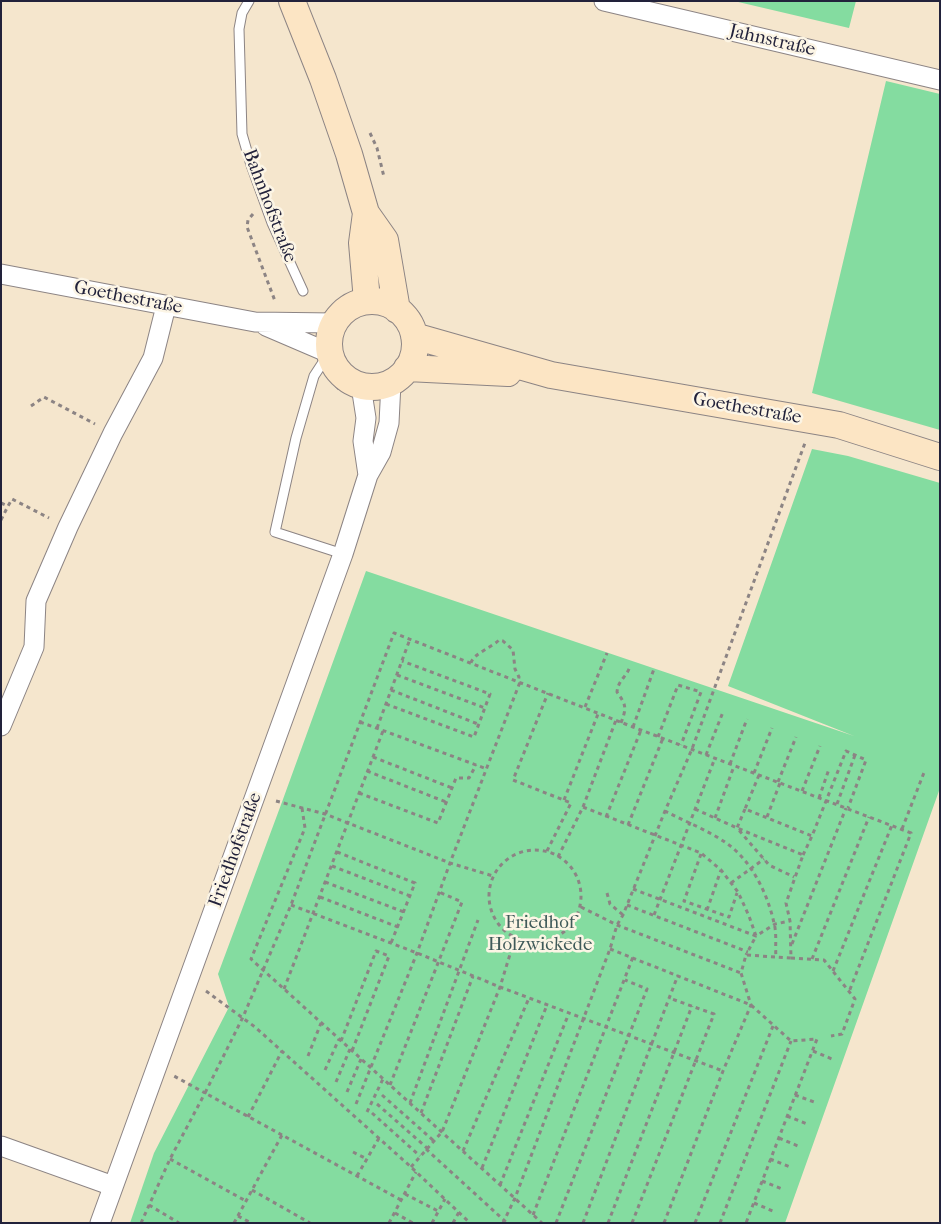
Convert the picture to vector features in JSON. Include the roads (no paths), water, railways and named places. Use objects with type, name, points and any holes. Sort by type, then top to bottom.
[{"type":"main road","points":[[292,1],[350,154],[366,214],[385,240],[397,310]]},
{"type":"main road","points":[[366,214],[362,243],[366,302]]},
{"type":"main road","points":[[361,386],[346,379],[335,368],[329,352],[329,336],[334,323],[342,313],[354,305],[366,302],[380,302],[397,310],[410,324],[415,348],[411,362],[399,376]]},
{"type":"main road","name":"Goethestraße","points":[[414,336],[551,375],[839,425],[940,456]]},
{"type":"main road","name":"Goethestraße","points":[[361,386],[376,387],[399,376],[551,375]]},
{"type":"street","name":"Jahnstraße","points":[[604,1],[940,80]]},
{"type":"street","name":"Goethestraße","points":[[1,274],[255,322],[334,323]]},
{"type":"street","points":[[1,726],[34,647],[36,601],[68,527],[113,433],[153,358],[166,306]]},
{"type":"street","name":"Goethestraße","points":[[255,322],[329,352]]},
{"type":"street","name":"Friedhofstraße","points":[[100,1223],[343,554],[368,475],[382,452],[399,376]]},
{"type":"street","name":"Friedhofstraße","points":[[361,386],[366,418],[363,441],[368,475]]},
{"type":"street","points":[[1,1146],[113,1186]]},
{"type":"lane","name":"Bahnhofstraße","points":[[249,1],[242,13],[239,30],[242,134],[267,209],[303,291]]},
{"type":"lane","points":[[329,352],[314,376],[296,438],[275,532],[343,554]]},
{"type":"park label","name":"Friedhof Holzwickede","points":[[540,934]]}]
